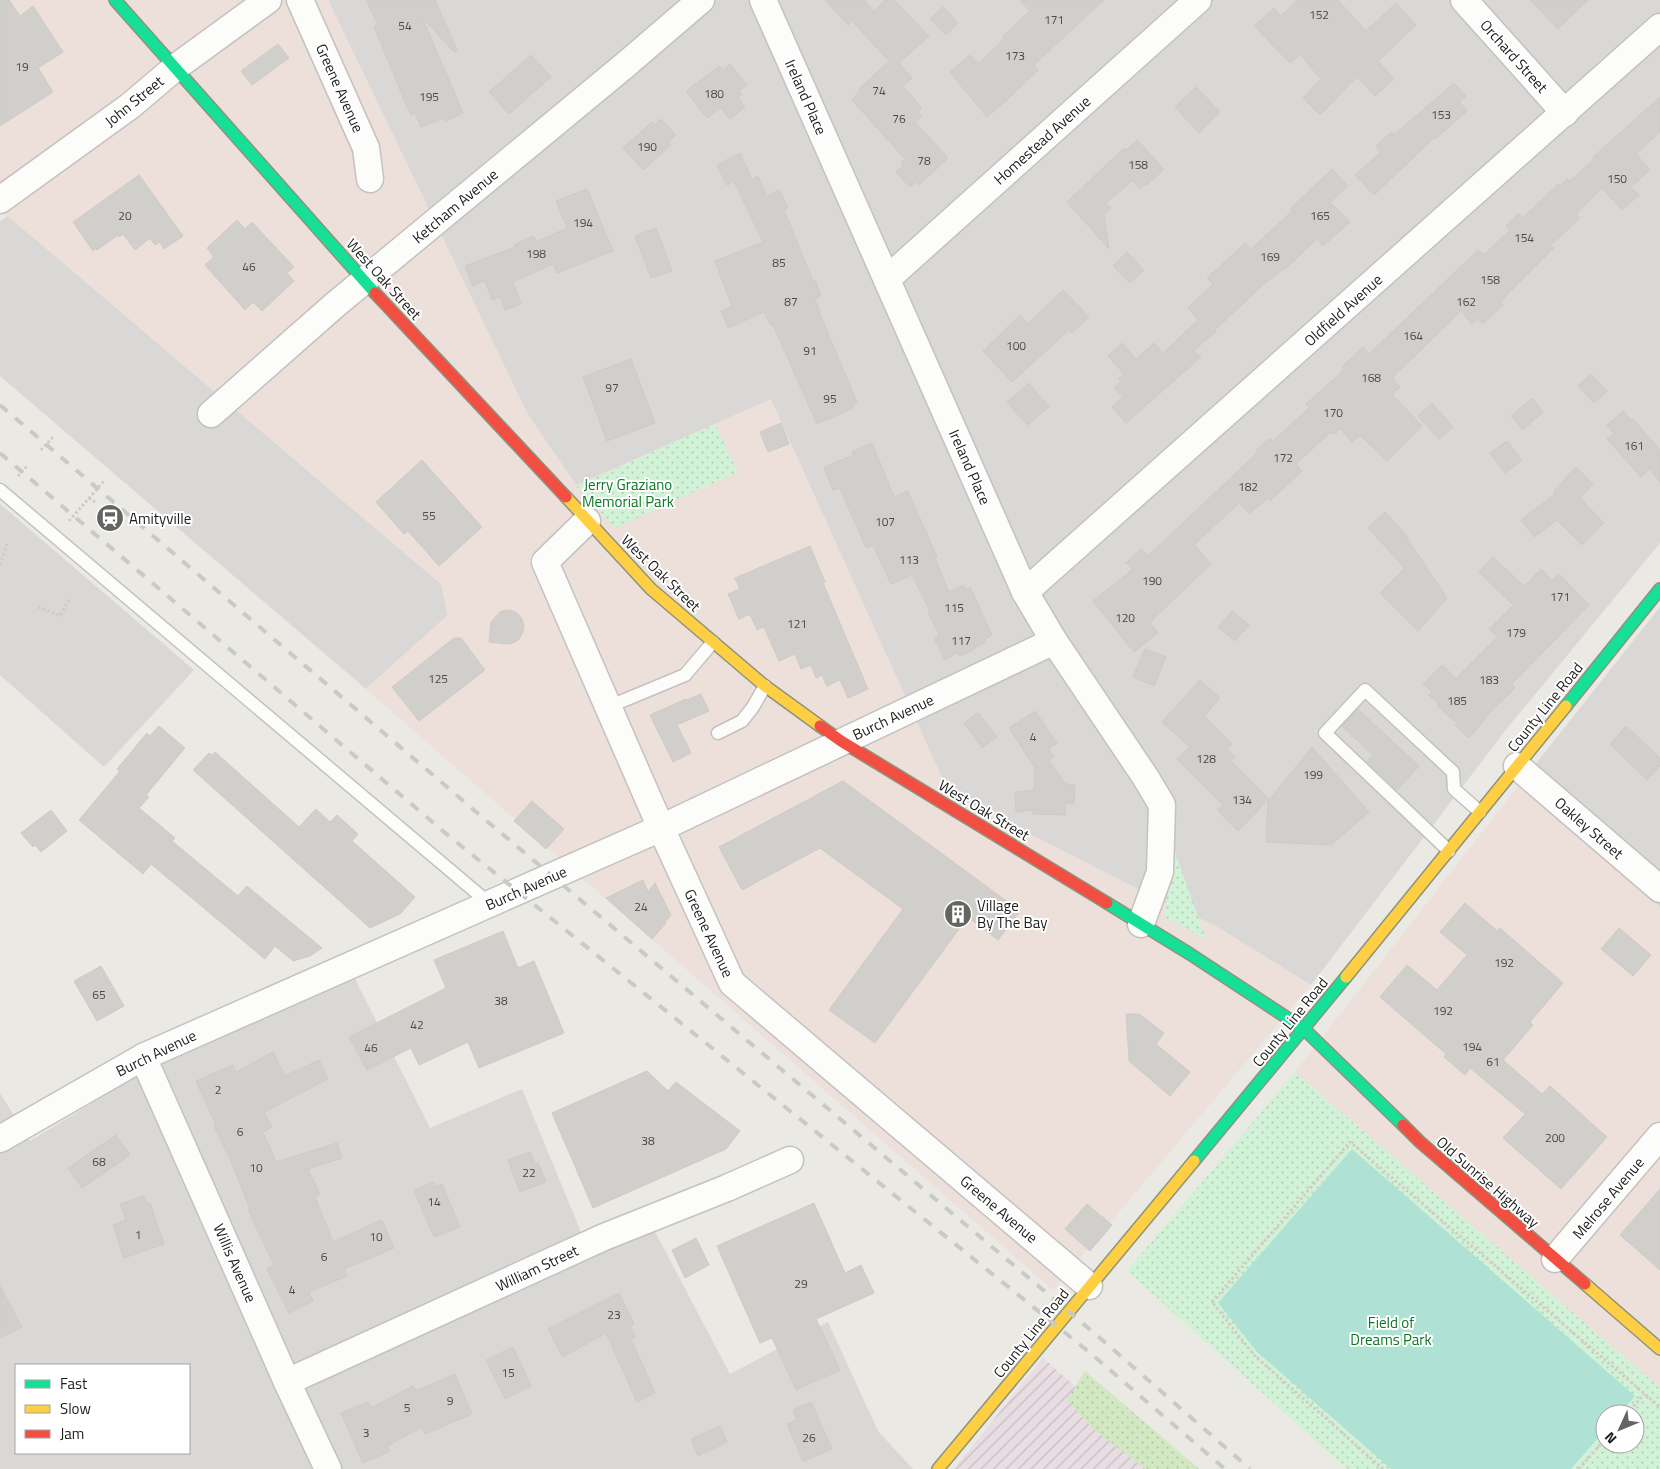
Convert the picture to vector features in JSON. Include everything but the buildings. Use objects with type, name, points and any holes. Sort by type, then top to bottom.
[{"type":"main road","name":"West Oak Street","points":[[115,0],[364,280],[651,589],[764,686],[841,742],[1141,924],[1304,1029]]},
{"type":"main road","name":"County Line Road","points":[[938,1469],[1304,1029],[1660,589]]},
{"type":"main road","name":"Old Sunrise Highway","points":[[1304,1029],[1420,1142],[1660,1349]]},
{"type":"street","name":"John Street","points":[[0,200],[130,106],[176,67],[268,0]]},
{"type":"street","name":"Greene Avenue","points":[[300,0],[366,148],[370,179]]},
{"type":"street","name":"Ketcham Avenue","points":[[211,414],[364,280],[624,66],[701,0]]},
{"type":"street","name":"Ireland Place","points":[[763,0],[1025,592],[1054,641],[1162,805],[1160,872],[1141,924]]},
{"type":"street","name":"Homestead Avenue","points":[[887,279],[1198,0]]},
{"type":"street","name":"Orchard Street","points":[[1464,0],[1565,112]]},
{"type":"street","name":"Oldfield Avenue","points":[[1025,592],[1660,27]]},
{"type":"street","name":"Greene Avenue","points":[[587,521],[545,562],[661,828],[732,983],[1089,1286]]},
{"type":"street","name":"Burch Avenue","points":[[0,1139],[143,1057],[661,828],[1054,641]]},
{"type":"street","name":"Oakley Street","points":[[1517,766],[1660,889]]},
{"type":"street","name":"Willis Avenue","points":[[143,1057],[287,1382],[328,1469]]},
{"type":"street","name":"Melrose Avenue","points":[[1555,1259],[1660,1136]]},
{"type":"street","name":"William Street","points":[[287,1382],[604,1237],[727,1188],[790,1160]]},
{"type":"lane","points":[[0,490],[490,904]]},
{"type":"lane","points":[[608,708],[685,675],[713,642]]},
{"type":"lane","points":[[718,733],[742,721],[753,707],[764,686]]},
{"type":"lane","points":[[1449,851],[1325,733],[1365,690],[1453,772],[1454,789],[1480,812]]},
{"type":"path","points":[[41,450],[54,437]]},
{"type":"path","points":[[18,476],[27,466]]},
{"type":"path","points":[[69,521],[104,481]]},
{"type":"path","points":[[89,498],[95,502]]},
{"type":"path","points":[[0,565],[7,544]]},
{"type":"path","points":[[38,606],[60,616],[70,598]]},
{"type":"path","points":[[1383,1469],[1254,1355],[1212,1302],[1350,1142],[1660,1407]]},
{"type":"path","points":[[1636,1404],[1644,1394]]},
{"type":"path","points":[[1580,1469],[1595,1451]]},
{"type":"shaded area","points":[[0,0],[328,0],[528,415],[576,485],[771,399],[949,793],[1165,903],[1214,925],[1311,985],[1053,1290],[366,689],[448,615],[441,584],[0,209]]},
{"type":"shaded area","points":[[328,0],[1660,0],[1660,543],[1508,727],[1311,985],[1214,925],[1165,903],[949,793],[576,485],[528,415]]},
{"type":"shaded area","points":[[8,216],[441,584],[448,615],[366,689],[0,376],[0,221]]},
{"type":"shaded area","points":[[0,504],[194,670],[104,767],[0,675]]},
{"type":"shaded area","points":[[1660,607],[1660,907],[1519,785]]},
{"type":"shaded area","points":[[1519,785],[1660,907],[1660,1388],[1295,1072]]},
{"type":"shaded area","points":[[354,977],[430,1128],[522,1089],[581,1232],[642,1207],[730,1374],[828,1322],[878,1431],[913,1469],[0,1469],[0,1093],[30,1141],[163,1060]]},
{"type":"shaded area","points":[[1043,1358],[1169,1469],[954,1469]]},
{"type":"green space","name":"Jerry Graziano Memorial Park","points":[[715,424],[738,472],[615,528],[576,486]]},
{"type":"green space","points":[[1171,841],[1206,939],[1164,917],[1172,868]]},
{"type":"green space","name":"Field of Dreams Park","points":[[1295,1072],[1660,1388],[1660,1469],[1347,1469],[1127,1271]]},
{"type":"green space","name":"Field of Dreams Park","points":[[1352,1149],[1635,1396],[1628,1404],[1595,1404],[1595,1441],[1571,1469],[1391,1469],[1257,1352],[1218,1303]]},
{"type":"green space","points":[[1085,1371],[1199,1469],[1145,1469],[1092,1428],[1067,1400]]},
{"type":"railway","points":[[0,405],[475,811],[1100,1338],[1250,1469]]},
{"type":"railway","points":[[0,453],[444,832],[1089,1352],[1225,1469]]},
{"type":"traffic: fast","points":[[115,0],[375,293]]},
{"type":"traffic: fast","points":[[1566,706],[1660,589]]},
{"type":"traffic: fast","points":[[1107,903],[1190,954],[1304,1029],[1403,1125]]},
{"type":"traffic: fast","points":[[1194,1161],[1346,977]]},
{"type":"traffic: slow","points":[[566,497],[651,589],[765,686],[820,726]]},
{"type":"traffic: slow","points":[[1346,977],[1566,706]]},
{"type":"traffic: slow","points":[[938,1469],[1194,1161]]},
{"type":"traffic: slow","points":[[1585,1284],[1660,1349]]},
{"type":"traffic: jam","points":[[375,293],[566,497]]},
{"type":"traffic: jam","points":[[820,726],[841,741],[1107,903]]},
{"type":"traffic: jam","points":[[1403,1125],[1420,1142],[1585,1284]]},
{"type":"place","name":"Amityville","points":[[110,518]]},
{"type":"place","name":"Village By The Bay","points":[[958,914]]}]
